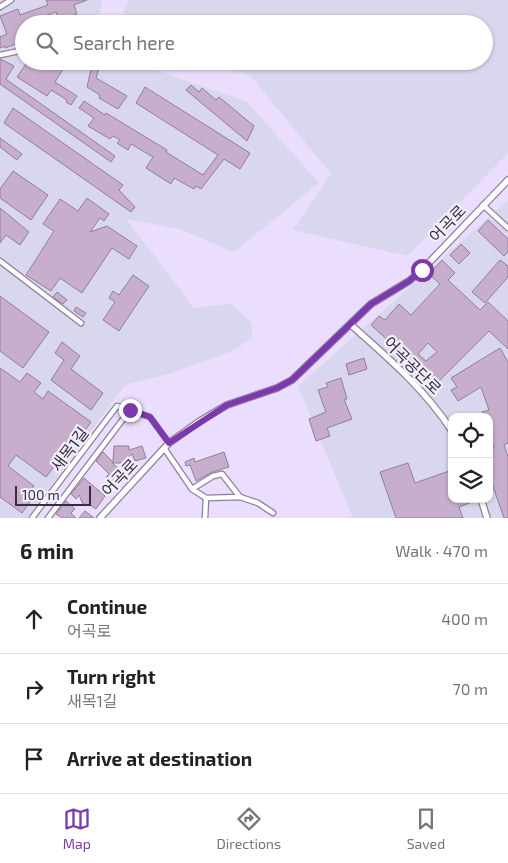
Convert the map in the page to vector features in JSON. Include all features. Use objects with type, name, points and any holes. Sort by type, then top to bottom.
[{"type":"street","points":[[0,7],[11,0]]},
{"type":"street","points":[[0,55],[15,52]]},
{"type":"street","name":"어곡로","points":[[100,518],[169,443],[227,405],[277,388],[292,380],[371,304],[409,281],[422,270],[508,180]]},
{"type":"street","points":[[483,205],[508,228]]},
{"type":"street","points":[[0,261],[81,322]]},
{"type":"street","name":"어곡공단로","points":[[350,324],[414,381],[448,425]]},
{"type":"street","name":"새목1길","points":[[32,518],[117,406],[130,410],[48,518]]},
{"type":"street","points":[[130,410],[150,417],[169,443]]},
{"type":"street","points":[[164,448],[192,489],[206,498],[240,497],[258,503],[273,513]]},
{"type":"street","points":[[192,489],[201,485],[212,476],[222,474],[240,497]]},
{"type":"street","points":[[205,518],[206,498]]},
{"type":"street","points":[[482,503],[487,518]]},
{"type":"shaded area","points":[[0,0],[102,0],[100,15],[15,15],[15,70],[156,70],[247,102],[319,183],[234,252],[180,229],[126,219],[194,308],[231,304],[251,322],[252,338],[232,351],[169,374],[125,385],[27,518],[0,518]]},
{"type":"shaded area","points":[[128,0],[508,0],[508,153],[407,256],[293,230],[331,174],[250,75],[229,70],[493,70],[493,15],[123,15]]},
{"type":"shaded area","points":[[508,200],[508,518],[353,518],[298,386]]},
{"type":"building","points":[[46,0],[87,0],[74,5],[77,14],[74,15],[57,15],[56,12],[48,15],[20,15],[48,5]]},
{"type":"building","points":[[18,9],[20,15],[15,15],[15,44],[0,48],[0,37],[7,34],[0,16]]},
{"type":"building","points":[[0,59],[14,66],[7,80],[115,156],[111,162],[0,84]]},
{"type":"building","points":[[22,70],[62,70],[55,82],[77,96],[71,105],[66,102],[67,100],[51,90],[47,96],[17,77]]},
{"type":"building","points":[[91,70],[98,70],[96,78],[127,96],[118,109],[99,98],[100,95],[87,87]]},
{"type":"building","points":[[191,85],[199,92],[202,88],[216,100],[219,97],[254,126],[247,141],[186,90]]},
{"type":"building","points":[[145,87],[250,153],[240,169],[224,159],[201,189],[196,186],[194,189],[174,178],[171,184],[146,168],[153,157],[131,144],[128,150],[117,143],[120,140],[113,136],[110,139],[88,126],[94,118],[79,108],[84,101],[167,150],[166,152],[203,175],[218,155],[136,103]]},
{"type":"building","points":[[13,108],[123,185],[119,190],[135,207],[131,212],[4,123]]},
{"type":"building","points":[[0,138],[22,154],[17,160],[0,147]]},
{"type":"building","points":[[13,171],[48,195],[31,220],[0,198],[0,189]]},
{"type":"building","points":[[87,198],[109,214],[104,221],[100,218],[90,232],[107,226],[137,246],[129,259],[112,248],[82,293],[60,278],[51,291],[26,275],[54,231],[43,224],[60,199],[78,211]]},
{"type":"building","points":[[0,208],[29,232],[20,245],[6,235],[0,243]]},
{"type":"building","points":[[488,220],[508,239],[508,252],[504,256],[478,231]]},
{"type":"building","points":[[461,244],[470,253],[459,264],[450,255]]},
{"type":"building","points":[[442,260],[455,273],[448,280],[480,310],[488,302],[508,321],[508,349],[489,331],[436,384],[371,325],[379,316],[385,320],[399,304],[411,315],[440,284],[429,274]],"holes":[[[428,343],[437,352],[426,361],[418,354]]]},
{"type":"building","points":[[500,260],[508,266],[508,277],[485,303],[472,292]]},
{"type":"building","points":[[133,275],[149,286],[119,331],[103,320],[115,302],[109,298],[113,291],[119,295]]},
{"type":"building","points":[[57,292],[67,300],[63,304],[53,297]]},
{"type":"building","points":[[0,296],[49,332],[23,368],[0,351]]},
{"type":"building","points":[[76,307],[86,313],[83,317],[74,311]]},
{"type":"building","points":[[62,342],[80,356],[71,369],[103,393],[91,410],[51,380],[64,360],[55,353]]},
{"type":"building","points":[[500,348],[508,362],[508,443],[504,445],[508,457],[508,518],[504,518],[493,486],[493,413],[482,413],[489,410],[481,387],[458,401],[451,390],[457,387],[451,378]]},
{"type":"building","points":[[364,358],[367,369],[349,375],[346,364]]},
{"type":"building","points":[[0,368],[20,382],[27,373],[41,383],[34,392],[43,399],[48,391],[91,422],[65,458],[62,456],[46,477],[16,455],[8,466],[34,486],[24,498],[30,502],[22,513],[0,497]]},
{"type":"building","points":[[341,378],[347,399],[344,399],[352,419],[327,428],[330,436],[316,441],[309,419],[326,412],[318,390],[328,387],[326,383]]},
{"type":"building","points":[[114,446],[129,446],[129,450],[142,446],[146,458],[135,461],[132,454],[122,463],[112,463],[125,474],[115,485],[106,477],[109,474],[96,461],[103,452],[113,462]]},
{"type":"building","points":[[224,452],[229,467],[212,472],[196,481],[190,465],[186,466],[185,462],[194,458],[195,462]]},
{"type":"building","points":[[408,463],[415,483],[448,471],[448,503],[469,503],[459,507],[463,518],[396,518],[380,472]]},
{"type":"building","points":[[84,478],[105,496],[96,509],[90,505],[83,504],[79,495],[76,499],[71,494]]},
{"type":"building","points":[[66,501],[75,509],[71,513],[76,518],[62,518],[56,514]]},
{"type":"building","points":[[85,511],[94,518],[79,518]]},
{"type":"route","points":[[130,410],[145,414],[156,422],[169,443],[227,405],[277,388],[292,380],[371,304],[409,281],[422,270]]}]
